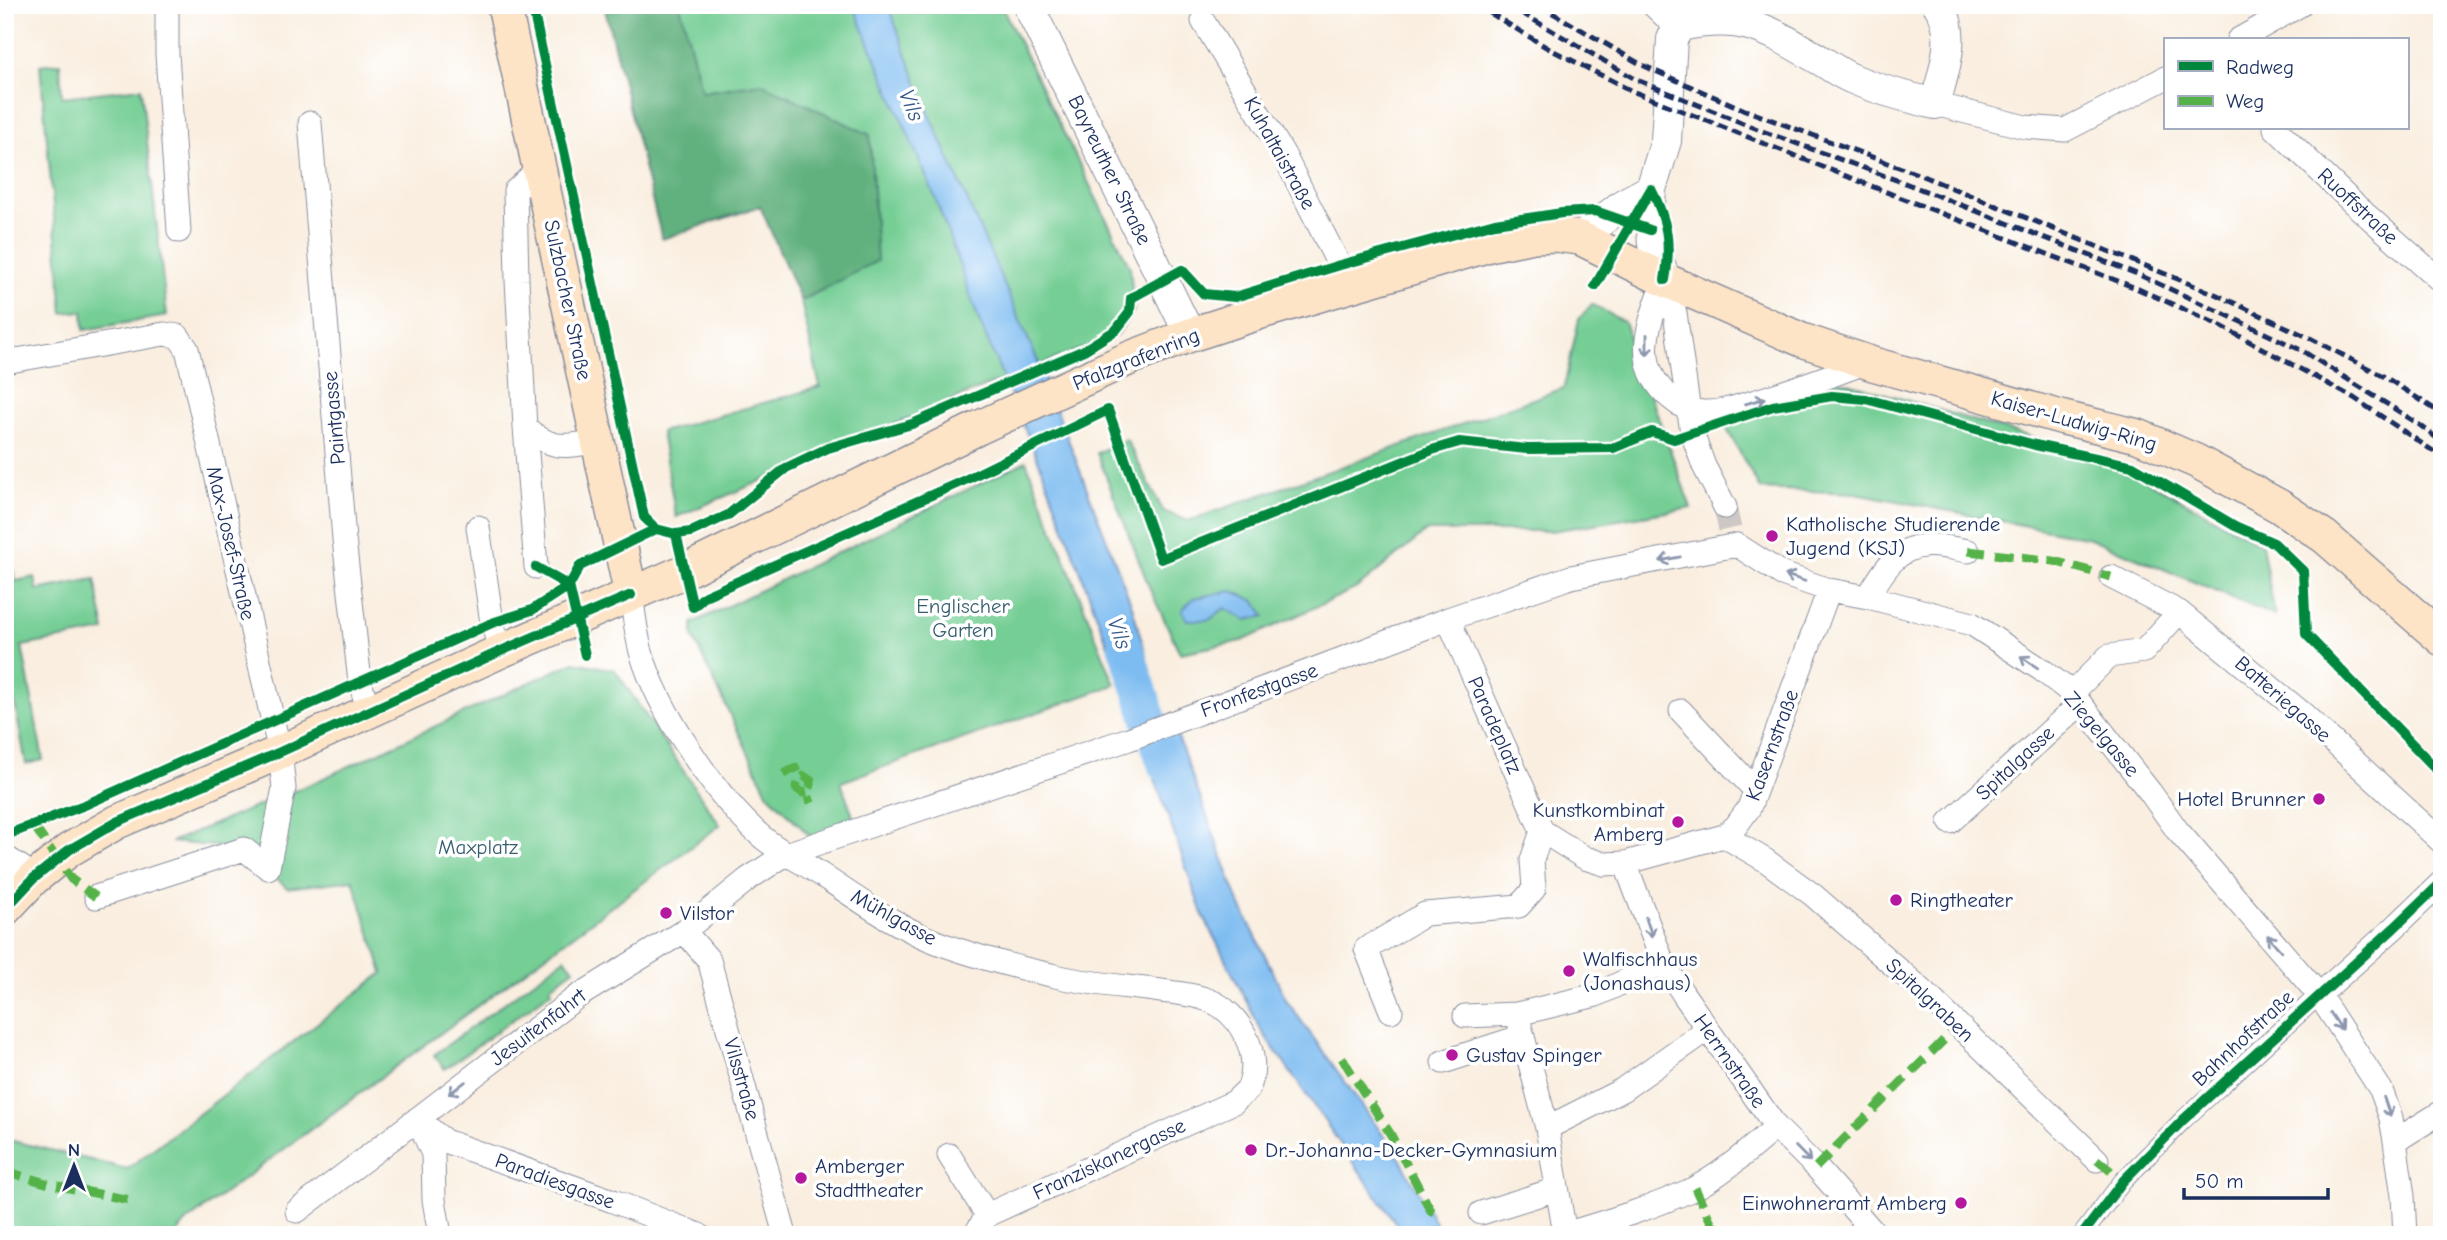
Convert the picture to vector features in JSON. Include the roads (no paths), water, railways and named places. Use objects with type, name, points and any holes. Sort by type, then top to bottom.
[{"type":"main road","name":"Sulzbacher Straße","points":[[504,5],[631,595]]},
{"type":"main road","name":"Pfalzgrafenring","points":[[5,909],[33,880],[69,850],[117,822],[631,595],[978,428],[1190,335],[1493,244],[1533,236],[1580,238],[1665,280]]},
{"type":"main road","name":"Kaiser-Ludwig-Ring","points":[[1665,280],[1802,340],[1867,362],[2064,418],[2138,436],[2196,460],[2269,500],[2325,537],[2442,639]]},
{"type":"street","points":[[167,5],[167,54],[179,231]]},
{"type":"street","name":"Bayreuther Straße","points":[[1027,5],[1066,79],[1190,335]]},
{"type":"street","points":[[1653,5],[1678,29]]},
{"type":"street","points":[[1935,104],[1947,51],[1946,21],[1938,5]]},
{"type":"street","points":[[2242,38],[2300,5]]},
{"type":"street","points":[[1867,362],[1730,409],[1702,412],[1689,410],[1679,406],[1657,385],[1647,364],[1645,340],[1665,280],[1669,240],[1658,202],[1651,189],[1665,141],[1672,39],[1680,26],[1706,20],[1741,22],[1773,33],[1852,79],[2025,127],[2065,130],[2164,79]]},
{"type":"street","name":"Kuhaltaistraße","points":[[1203,22],[1284,155],[1350,287]]},
{"type":"street","name":"Paintgasse","points":[[310,123],[344,539],[360,682],[369,712]]},
{"type":"street","name":"Ruoffstraße","points":[[2277,130],[2353,203],[2442,282]]},
{"type":"street","points":[[536,567],[517,280],[515,191],[540,168]]},
{"type":"street","points":[[1580,238],[1623,204],[1651,189]]},
{"type":"street","points":[[1665,280],[1675,313],[1695,444],[1724,505]]},
{"type":"street","name":"Max-Josef-Straße","points":[[5,362],[164,334],[178,336],[187,348],[280,752],[284,788],[268,868],[244,849],[96,897]]},
{"type":"street","points":[[526,427],[541,442],[565,446],[599,441]]},
{"type":"street","points":[[478,527],[492,623],[501,651]]},
{"type":"street","name":"Ziegelgasse","points":[[1734,537],[1782,574],[1829,590],[1868,597],[1972,624],[2042,670],[2076,699],[2177,830],[2319,995],[2381,1090],[2391,1118],[2395,1141],[2403,1196],[2405,1235]]},
{"type":"street","name":"Fronfestgasse","points":[[786,854],[1129,739],[1448,619],[1572,577],[1734,537]]},
{"type":"street","points":[[1868,597],[1883,571],[1904,551],[1924,545],[1968,551]]},
{"type":"street","name":"Batteriegasse","points":[[2110,577],[2179,612],[2303,714],[2442,842]]},
{"type":"street","name":"Kasernstraße","points":[[1724,836],[1737,825],[1749,808],[1829,590]]},
{"type":"street","name":"Mühlgasse","points":[[631,595],[646,667],[677,729],[704,771],[762,837],[880,914],[943,945],[1054,976],[1208,1000],[1230,1014],[1251,1046],[1252,1069],[1248,1089]]},
{"type":"street","name":"Spitalgasse","points":[[1950,822],[2076,699],[2109,656],[2144,651],[2179,612]]},
{"type":"street","name":"Paradeplatz","points":[[1448,619],[1542,831]]},
{"type":"street","points":[[1681,711],[1755,790]]},
{"type":"street","points":[[1391,1011],[1366,949],[1425,914],[1519,906],[1534,889],[1532,860],[1542,831],[1585,858],[1604,864],[1625,863],[1724,836]]},
{"type":"street","name":"Spitalgraben","points":[[1724,836],[1765,860],[1813,895],[1923,992],[2097,1160],[2123,1181]]},
{"type":"street","name":"Jesuitenfahrt","points":[[297,1211],[578,997],[684,931],[748,879],[786,854]]},
{"type":"street","points":[[5,860],[33,880]]},
{"type":"street","name":"Herrnstraße","points":[[1625,863],[1663,963],[1707,1029],[1776,1127],[1816,1167],[1875,1235]]},
{"type":"street","name":"Bahnhofstraße","points":[[2082,1235],[2123,1181],[2191,1112],[2442,882]]},
{"type":"street","name":"Vilsstraße","points":[[684,931],[709,960],[785,1235]]},
{"type":"street","points":[[1443,1062],[1520,1025],[1596,995],[1663,963]]},
{"type":"street","points":[[1465,1016],[1520,1025]]},
{"type":"street","points":[[1520,1025],[1547,1128],[1565,1234],[1629,1214],[1695,1188],[1740,1157],[1776,1127]]},
{"type":"street","points":[[1547,1128],[1622,1090],[1707,1029]]},
{"type":"street","name":"Franziskanergasse","points":[[981,1225],[1234,1102],[1248,1089]]},
{"type":"street","points":[[2395,1141],[2442,1112]]},
{"type":"street","points":[[417,1119],[433,1154],[434,1200],[440,1235]]},
{"type":"street","name":"Paradiesgasse","points":[[417,1119],[445,1142],[613,1201],[699,1235]]},
{"type":"street","points":[[949,1154],[981,1225]]},
{"type":"street","points":[[1480,1213],[1556,1189]]},
{"type":"water","points":[[853,5],[888,5],[924,101],[1039,364],[1132,606],[1155,687],[1127,696],[1042,469],[980,323],[935,197]]},
{"type":"water","points":[[1232,591],[1255,601],[1265,616],[1246,620],[1225,608],[1209,620],[1187,620],[1182,610],[1194,598]]},
{"type":"water","points":[[1176,732],[1238,900],[1287,1001],[1401,1160],[1442,1235],[1404,1235],[1261,1030],[1202,913],[1143,745]]},
{"type":"waterway","name":"Vils","points":[[1125,646],[1165,765]]},
{"type":"tunnel","points":[[1725,507],[1730,529]]},
{"type":"railway","points":[[1477,5],[1546,47],[1632,91],[2136,288],[2219,325],[2354,398],[2442,457]]},
{"type":"railway","points":[[1508,5],[1637,80],[1765,132],[1910,185],[2137,274],[2218,311],[2301,350],[2417,423],[2442,442]]},
{"type":"railway","points":[[1539,5],[1642,65],[1745,110],[1915,173],[2215,294],[2310,338],[2385,377],[2442,414]]},
{"type":"place","name":"Katholische Studierende Jugend (KSJ)","points":[[1772,536]]},
{"type":"place","name":"Hotel Brunner","points":[[2319,799]]},
{"type":"place","name":"Kunstkombinat Amberg","points":[[1678,822]]},
{"type":"place","name":"Ringtheater","points":[[1896,900]]},
{"type":"place","name":"Vilstor","points":[[666,913]]},
{"type":"place","name":"Walfischhaus (Jonashaus)","points":[[1569,971]]},
{"type":"place","name":"Gustav Spinger","points":[[1452,1055]]},
{"type":"place","name":"Dr.-Johanna-Decker-Gymnasium","points":[[1251,1150]]},
{"type":"place","name":"Amberger Stadttheater","points":[[801,1178]]},
{"type":"place","name":"Einwohneramt Amberg","points":[[1961,1203]]},
{"type":"park label","name":"Englischer Garten","points":[[963,618]]},
{"type":"park label","name":"Maxplatz","points":[[478,847]]}]
